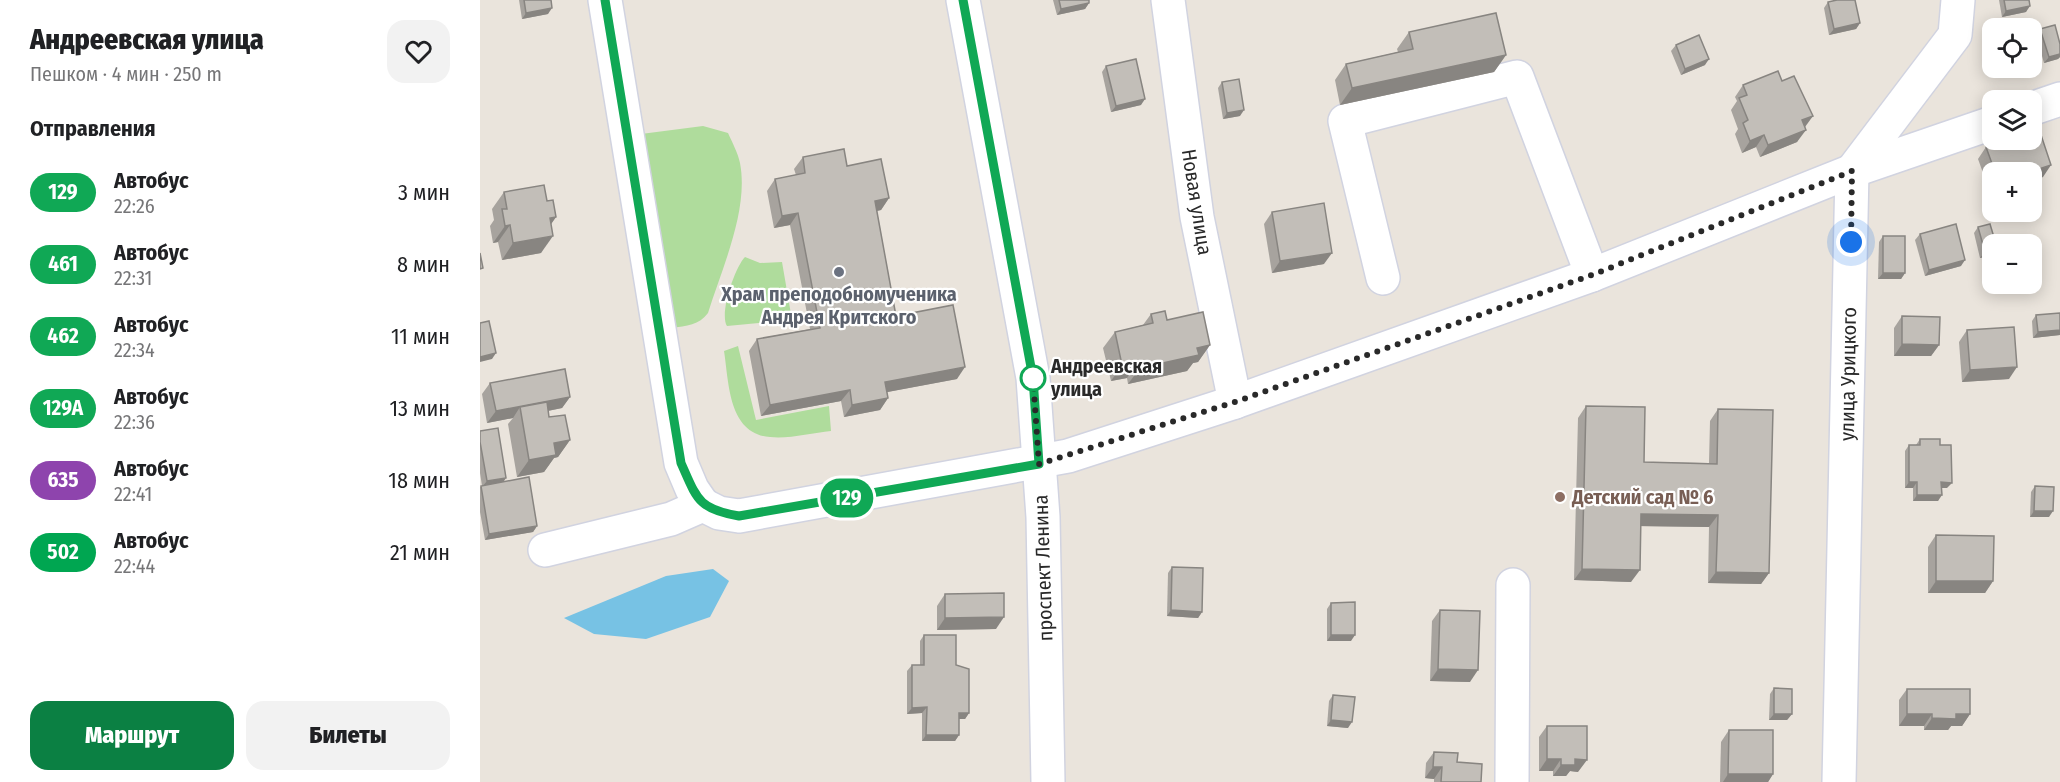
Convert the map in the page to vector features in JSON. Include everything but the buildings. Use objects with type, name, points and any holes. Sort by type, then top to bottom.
[{"type":"street","points":[[604,0],[681,463],[692,489],[703,505],[719,513],[739,516],[1039,464],[1235,402],[1592,275],[1852,171],[1982,126]]},
{"type":"street","name":"проспект Ленина","points":[[963,0],[1033,378],[1043,517],[1048,782]]},
{"type":"street","name":"Новая улица","points":[[1168,0],[1197,217],[1235,402]]},
{"type":"street","points":[[1852,171],[1955,35],[1958,0]]},
{"type":"street","points":[[1383,278],[1346,121],[1517,77],[1592,275]]},
{"type":"street","points":[[2042,105],[2060,99]]},
{"type":"street","name":"улица Урицкого","points":[[1839,782],[1852,171]]},
{"type":"street","points":[[546,550],[671,519],[703,505]]},
{"type":"street","points":[[1512,782],[1513,585]]},
{"type":"green space","points":[[703,126],[728,133],[736,151],[742,181],[738,219],[708,313],[697,322],[671,328],[641,134]]},
{"type":"green space","points":[[745,257],[760,263],[782,262],[792,320],[727,326],[725,312],[729,291]]},
{"type":"green space","points":[[738,346],[756,420],[829,406],[831,431],[793,437],[770,437],[756,434],[746,427],[738,417],[733,404],[724,351]]},
{"type":"water","points":[[713,569],[729,581],[710,617],[646,639],[594,634],[564,618],[666,576]]},
{"type":"bus line","name":"129","points":[[605,0],[681,463],[692,489],[703,505],[719,513],[739,516],[1039,464],[1033,378],[963,0]]},
{"type":"place","name":"Храм преподобномученика Андрея Критского","points":[[839,272]]},
{"type":"place","name":"Андреевская улица","points":[[1033,378]]},
{"type":"place","name":"Детский сад № 6","points":[[1560,497]]},
{"type":"route","points":[[1033,378],[1039,464],[1235,402],[1592,275],[1852,171],[1851,242]]}]
